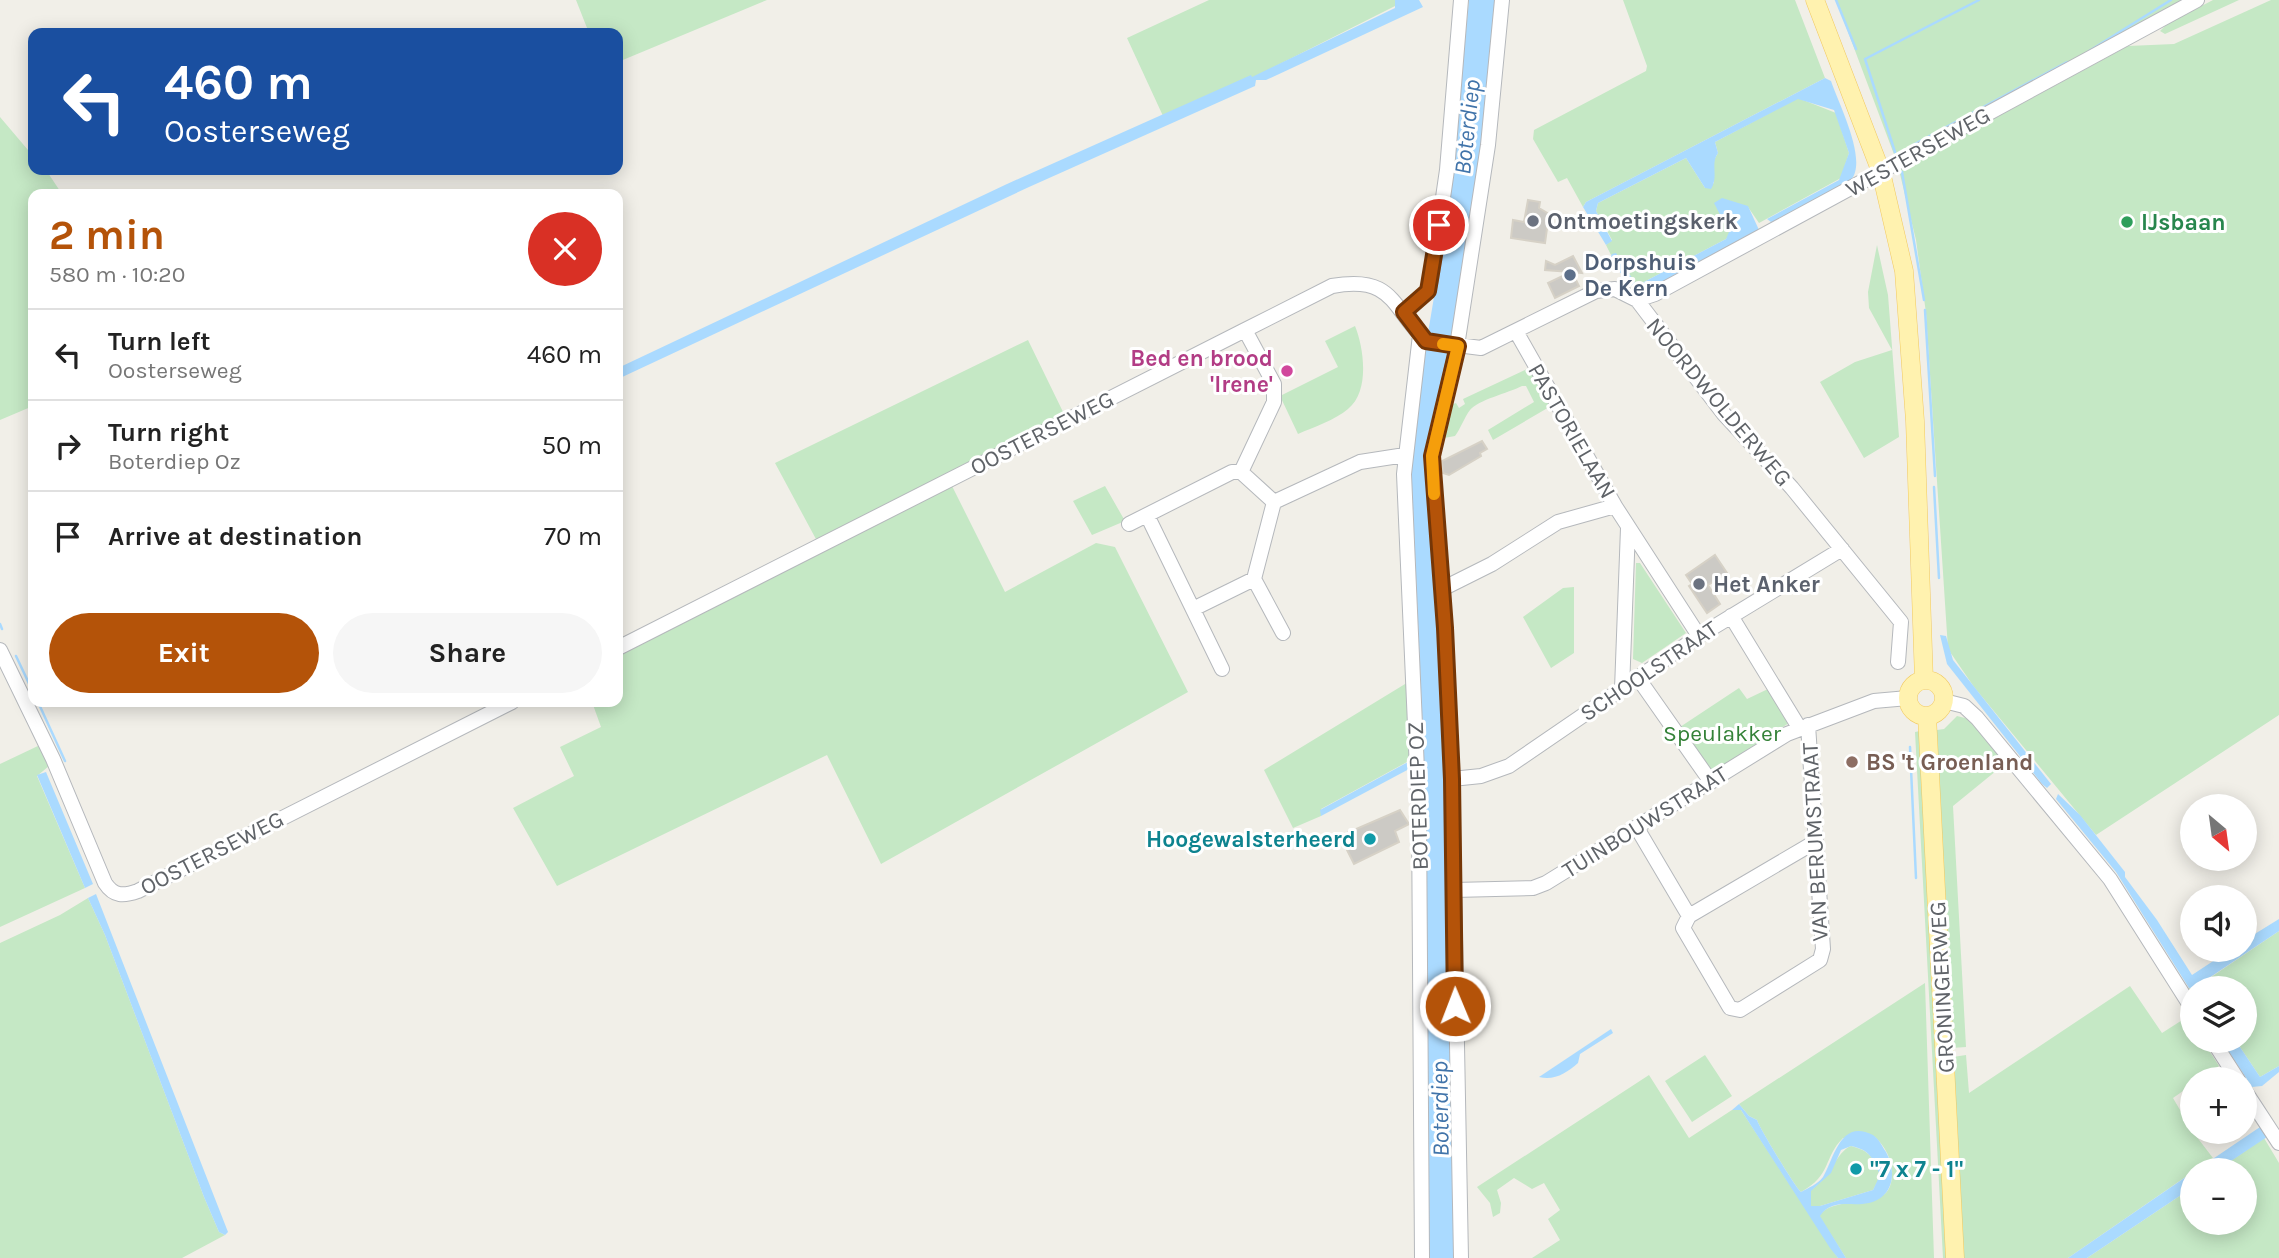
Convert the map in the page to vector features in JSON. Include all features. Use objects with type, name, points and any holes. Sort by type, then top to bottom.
[{"type":"main road","points":[[1815,0],[1881,172],[1904,271],[1915,421],[1924,680]]},
{"type":"main road","points":[[1924,680],[1941,688],[1944,701],[1938,711],[1927,716],[1914,711],[1908,698],[1911,688],[1924,680]]},
{"type":"main road","name":"GRONINGERWEG","points":[[1927,716],[1955,1258]]},
{"type":"street","points":[[1404,312],[1428,291],[1431,280],[1447,170],[1461,0]]},
{"type":"street","points":[[1461,1258],[1452,779],[1432,456],[1455,346],[1488,145],[1502,0]]},
{"type":"street","name":"WESTERSEWEG","points":[[1637,300],[1656,294],[2197,0]]},
{"type":"street","name":"OOSTERSEWEG","points":[[623,645],[1332,286],[1347,284],[1383,290],[1423,338]]},
{"type":"street","name":"NOORDWOLDERWEG","points":[[1455,346],[1481,348],[1517,333],[1595,291],[1615,289],[1637,300],[1723,413],[1792,488],[1901,622],[1898,662]]},
{"type":"street","points":[[1241,471],[1274,402],[1274,384],[1245,330]]},
{"type":"street","name":"PASTORIELAAN","points":[[1517,333],[1628,528],[1699,636]]},
{"type":"street","points":[[1423,338],[1455,346]]},
{"type":"street","name":"BOTERDIEP OZ","points":[[1422,1258],[1419,816],[1405,455],[1423,338]]},
{"type":"street","points":[[1274,502],[1360,462],[1405,455]]},
{"type":"street","points":[[1129,524],[1232,472],[1241,471],[1274,502]]},
{"type":"street","points":[[1274,502],[1254,579],[1283,633]]},
{"type":"street","points":[[1442,589],[1492,564],[1558,522],[1615,506]]},
{"type":"street","points":[[1147,515],[1222,669]]},
{"type":"street","points":[[1622,689],[1628,528]]},
{"type":"street","name":"SCHOOLSTRAAT","points":[[1452,779],[1481,776],[1509,766],[1699,636],[1842,549]]},
{"type":"street","points":[[1193,609],[1254,579]]},
{"type":"street","points":[[1731,616],[1804,727]]},
{"type":"street","name":"OOSTERSEWEG","points":[[0,650],[53,759],[105,883],[109,890],[120,895],[138,891],[502,707]]},
{"type":"street","points":[[1637,678],[1711,782]]},
{"type":"street","name":"TUINBOUWSTRAAT","points":[[1454,890],[1533,888],[1804,727],[1874,701],[1908,698]]},
{"type":"street","points":[[1944,701],[1964,706],[1977,718],[2095,859],[2180,990]]},
{"type":"street","name":"VAN BERUMSTRAAT","points":[[1689,916],[1683,928],[1728,1005],[1735,1010],[1820,960],[1823,949],[1804,727]]},
{"type":"street","points":[[1637,828],[1689,916],[1815,842]]},
{"type":"street","points":[[2257,1109],[2279,1143]]},
{"type":"green space","points":[[576,0],[767,0],[623,60],[623,28],[587,28]]},
{"type":"green space","points":[[1209,0],[1395,0],[1397,5],[1252,78],[1250,76],[1163,116],[1127,38]]},
{"type":"green space","points":[[1623,0],[1795,0],[1825,78],[1586,202],[1583,207],[1567,178],[1558,182],[1533,139],[1534,130],[1646,71],[1647,66]]},
{"type":"green space","points":[[1836,0],[2187,0],[1895,157]]},
{"type":"green space","points":[[2213,0],[2239,0],[2165,34],[2160,31],[2167,24]]},
{"type":"green space","points":[[2271,0],[2279,0],[2279,715],[2096,835],[1974,687],[1948,649],[1926,313],[1916,240],[1899,170],[2128,46],[2174,44]]},
{"type":"green space","points":[[1798,98],[1836,113],[1849,153],[1841,178],[1759,223],[1748,207],[1731,203],[1729,236],[1726,239],[1640,284],[1635,283],[1616,254],[1611,255],[1606,245],[1612,240],[1596,211],[1598,203],[1686,158],[1705,188],[1714,183],[1714,160],[1718,153],[1715,142]]},
{"type":"green space","points":[[0,117],[28,150],[28,175],[49,175],[59,189],[28,189],[28,408],[0,420]]},
{"type":"green space","points":[[1877,245],[1888,295],[1899,437],[1864,458],[1820,382],[1855,362],[1892,350],[1869,308],[1868,292]]},
{"type":"green space","points":[[1355,326],[1363,357],[1360,392],[1348,409],[1337,417],[1298,434],[1280,396],[1338,367],[1325,341]]},
{"type":"green space","points":[[1028,340],[1065,416],[817,541],[775,463]]},
{"type":"green space","points":[[1529,368],[1551,406],[1493,440],[1488,430],[1534,402],[1526,386],[1522,386],[1474,406],[1455,436],[1444,438],[1451,405],[1456,403],[1459,408],[1465,404],[1463,399]]},
{"type":"green space","points":[[952,486],[1005,592],[1096,543],[1115,547],[1188,692],[881,864],[827,755],[557,886],[513,808],[574,776],[560,747],[601,727],[594,707],[623,707],[623,652]]},
{"type":"green space","points":[[1105,486],[1125,521],[1092,535],[1073,501]]},
{"type":"green space","points":[[1636,563],[1640,563],[1686,633],[1642,663],[1633,659]]},
{"type":"green space","points":[[1574,587],[1574,653],[1551,668],[1523,617],[1563,588]]},
{"type":"green space","points":[[1410,681],[1410,764],[1407,762],[1321,809],[1321,816],[1293,828],[1264,770]]},
{"type":"green space","name":"Speulakker","points":[[1739,688],[1747,699],[1768,689],[1789,723],[1711,773],[1680,727]]},
{"type":"green space","points":[[1957,716],[1973,720],[2007,762],[1953,806],[1966,1047],[1952,1048],[1936,748],[1937,730],[1944,729]]},
{"type":"green space","points":[[1920,731],[1951,1258],[1943,1258],[1915,732]]},
{"type":"green space","points":[[40,745],[49,766],[37,776],[85,888],[0,927],[0,764]]},
{"type":"green space","points":[[88,898],[105,935],[204,1197],[219,1232],[225,1235],[182,1258],[0,1258],[0,943],[60,915]]},
{"type":"green space","points":[[2279,931],[2279,1066],[2260,1077],[2257,1067],[2253,1067],[2244,1053],[2257,1053],[2257,976],[2213,976],[2233,962],[2257,962],[2257,946]]},
{"type":"green space","points":[[1925,983],[1934,1258],[1846,1258],[1819,1216],[1838,1205],[1883,1196],[1889,1188],[1892,1170],[1888,1154],[1882,1145],[1875,1137],[1843,1138],[1832,1152],[1823,1173],[1801,1192],[1757,1120],[1749,1116],[1739,1104]]},
{"type":"green space","points":[[2130,986],[2162,1033],[2180,1021],[2180,1053],[2211,1053],[2219,1066],[2180,1067],[2180,1093],[2173,1098],[2180,1110],[2180,1144],[2202,1144],[2213,1158],[2180,1158],[2180,1181],[2068,1258],[1961,1258],[1953,1057],[1966,1055],[1969,1093]]},
{"type":"green space","points":[[1705,1055],[1732,1096],[1692,1122],[1665,1081]]},
{"type":"green space","points":[[1649,1075],[1689,1138],[1732,1110],[1741,1110],[1838,1258],[1532,1258],[1560,1240],[1548,1219],[1560,1210],[1544,1183],[1532,1189],[1514,1178],[1497,1190],[1501,1203],[1500,1213],[1493,1217],[1490,1203],[1477,1187]]},
{"type":"green space","points":[[2264,1138],[2279,1163],[2279,1258],[2087,1258],[2180,1196],[2180,1235],[2257,1235],[2257,1158],[2235,1158]]},
{"type":"green space","points":[[1851,1146],[1863,1150],[1876,1164],[1881,1175],[1873,1190],[1820,1206],[1811,1206],[1811,1190]]},
{"type":"water","points":[[1395,0],[1419,0],[1423,7],[1266,80],[1256,80],[1255,86],[1029,187],[623,377],[623,366],[1007,184],[1251,75],[1252,77],[1395,8]]},
{"type":"water","name":"Boterdiep","points":[[1469,0],[1497,0],[1476,205],[1452,335],[1446,349],[1448,355],[1432,437],[1446,753],[1457,1258],[1428,1258],[1425,780],[1410,441],[1449,207]]},
{"type":"water","points":[[1825,78],[1831,81],[1854,146],[1855,171],[1851,180],[1780,219],[1771,222],[1767,219],[1839,180],[1849,153],[1834,110],[1798,99],[1715,142],[1718,153],[1711,189],[1705,188],[1686,158],[1598,203],[1596,211],[1612,241],[1606,245],[1583,207],[1586,202]]},
{"type":"water","points":[[1722,198],[1748,206],[1759,230],[1648,289],[1634,288],[1609,260],[1612,254],[1616,253],[1635,283],[1640,284],[1726,239],[1729,232],[1714,203]]},
{"type":"water","points":[[1940,635],[1946,636],[1953,660],[2051,784],[2047,788],[1947,664]]},
{"type":"water","points":[[1408,762],[1411,768],[1321,816],[1320,810]]},
{"type":"water","points":[[46,772],[93,884],[85,888],[37,775]]},
{"type":"water","points":[[2058,794],[2080,815],[2125,872],[2125,877],[2180,956],[2180,962],[2184,962],[2192,975],[2212,962],[2233,962],[2212,976],[2181,976],[2116,872],[2056,799]]},
{"type":"water","points":[[96,894],[228,1232],[225,1235],[219,1232],[204,1197],[105,935],[88,898]]},
{"type":"water","points":[[2279,919],[2279,931],[2257,946],[2257,933]]},
{"type":"water","points":[[1611,1029],[1613,1033],[1580,1054],[1578,1063],[1569,1070],[1555,1077],[1539,1077]]},
{"type":"water","points":[[2230,1053],[2244,1053],[2253,1067],[2239,1067]]},
{"type":"water","points":[[2279,1066],[2279,1072],[2262,1086],[2257,1086],[2257,1072],[2260,1077]]},
{"type":"water","points":[[1739,1104],[1749,1116],[1757,1120],[1801,1192],[1823,1177],[1835,1151],[1846,1136],[1862,1131],[1873,1135],[1879,1141],[1892,1167],[1891,1182],[1884,1195],[1869,1203],[1836,1205],[1825,1210],[1820,1216],[1846,1258],[1838,1258],[1830,1248],[1741,1110],[1732,1110]],"holes":[[[1851,1146],[1863,1150],[1875,1164],[1880,1175],[1873,1190],[1820,1206],[1811,1206],[1811,1191],[1831,1173],[1841,1150]]]},
{"type":"water","points":[[2260,1127],[2267,1137],[2257,1144],[2257,1129]]},
{"type":"water","points":[[2235,1144],[2256,1144],[2236,1158],[2214,1158]]},
{"type":"water","points":[[2180,1181],[2180,1196],[2087,1258],[2068,1258]]},
{"type":"building","name":"Ontmoetingskerk","points":[[1528,200],[1540,202],[1539,208],[1549,214],[1545,243],[1511,238],[1513,220],[1524,222]]},
{"type":"building","name":"Dorpshuis De Kern","points":[[1573,256],[1582,273],[1572,272],[1579,286],[1555,298],[1548,283],[1571,272],[1545,270],[1546,261],[1555,265]]},
{"type":"building","points":[[1482,441],[1487,449],[1480,453],[1481,456],[1449,475],[1443,473],[1442,461]]},
{"type":"building","name":"Het Anker","points":[[1715,555],[1727,573],[1708,585],[1720,604],[1707,613],[1689,586],[1692,584],[1686,575]]},
{"type":"building","name":"Hoogewalsterheerd","points":[[1400,810],[1409,824],[1395,831],[1399,842],[1354,864],[1340,836]]},
{"type":"waterway","points":[[1836,0],[1856,49]]},
{"type":"waterway","points":[[1895,152],[1865,59],[1979,0]]},
{"type":"waterway","points":[[2089,51],[2171,0]]},
{"type":"waterway","points":[[1913,145],[2067,62]]},
{"type":"waterway","points":[[1902,172],[1924,300]]},
{"type":"waterway","points":[[1925,310],[1935,476]]},
{"type":"waterway","points":[[1934,487],[1939,578]]},
{"type":"waterway","points":[[0,624],[2,629]]},
{"type":"waterway","points":[[16,656],[28,681]]},
{"type":"waterway","points":[[40,707],[65,761]]},
{"type":"waterway","points":[[1910,747],[1916,878]]},
{"type":"slow traffic","points":[[1434,494],[1432,456],[1452,361],[1458,346],[1443,344]]},
{"type":"place","name":"Ontmoetingskerk","points":[[1533,221]]},
{"type":"place","name":"IJsbaan","points":[[2127,222]]},
{"type":"place","name":"Dorpshuis De Kern","points":[[1570,275]]},
{"type":"place","name":"Bed en brood 'Irene'","points":[[1287,371]]},
{"type":"place","name":"Het Anker","points":[[1699,584]]},
{"type":"place","name":"BS 't Groenland","points":[[1852,762]]},
{"type":"place","name":"Hoogewalsterheerd","points":[[1370,839]]},
{"type":"place","name":"\"7 x 7 - 1\"","points":[[1856,1169]]},
{"type":"route","points":[[1439,225],[1428,291],[1404,312],[1426,341],[1458,346],[1452,361],[1432,456],[1445,628],[1452,779],[1455,1006]]}]
